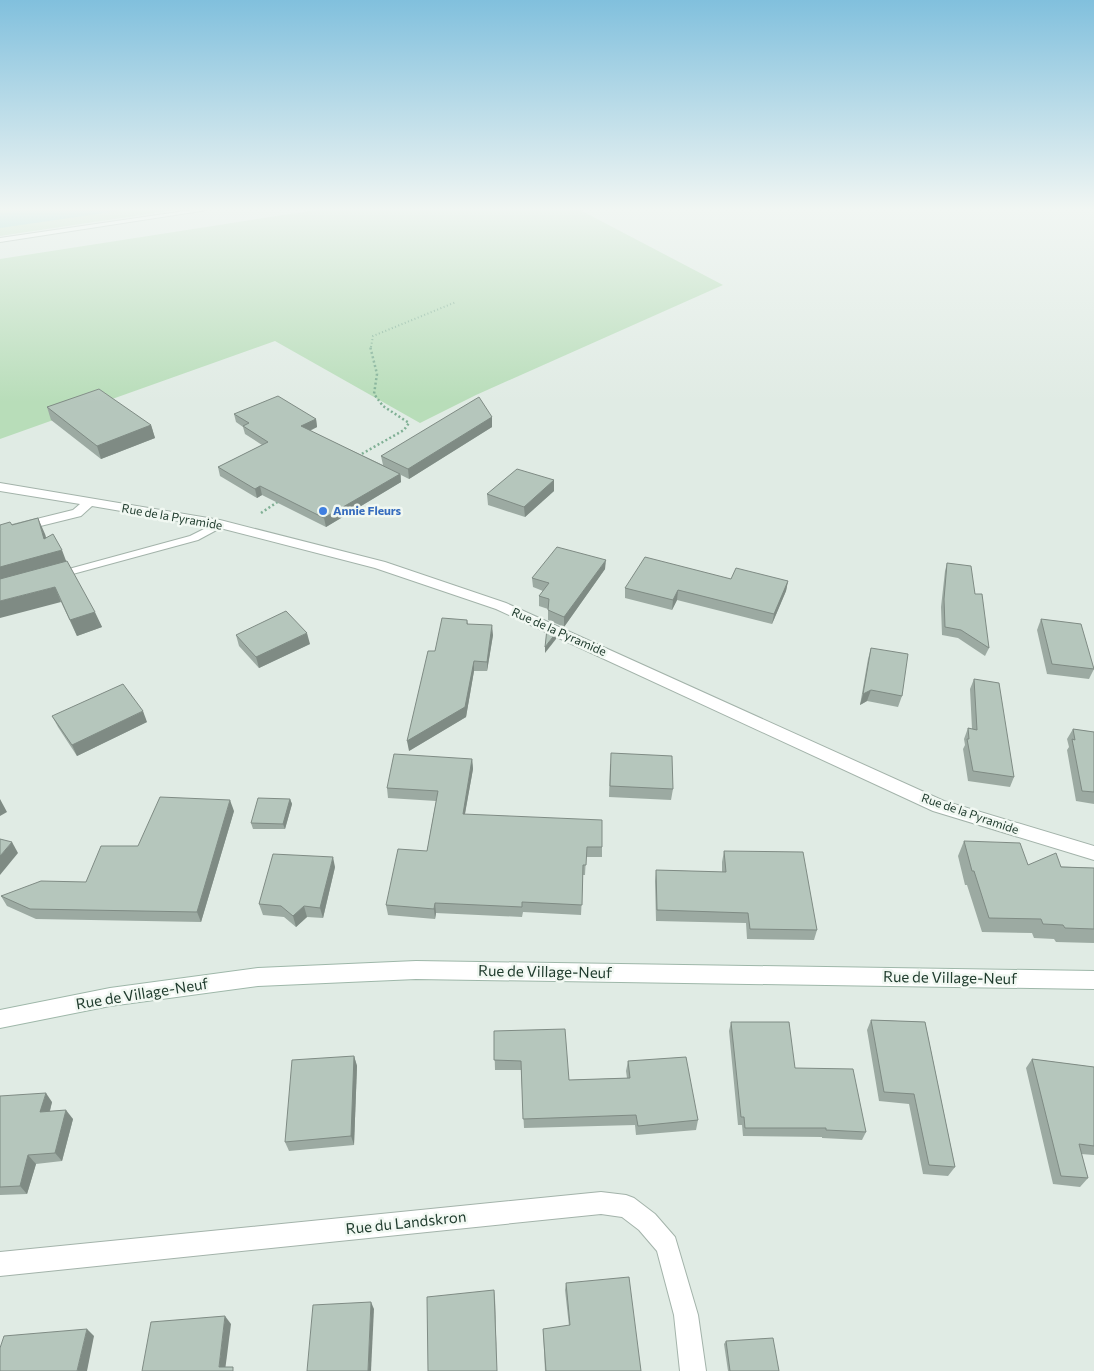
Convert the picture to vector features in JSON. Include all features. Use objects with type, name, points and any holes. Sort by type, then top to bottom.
[{"type":"street","name":"Rue de la Pyramide","points":[[0,487],[220,524],[380,565],[501,606],[939,806],[1094,853]]},
{"type":"street","points":[[0,532],[77,514],[90,502]]},
{"type":"street","name":"Rue de Village-Neuf","points":[[0,1019],[110,997],[258,977],[416,970],[1094,980]]},
{"type":"street","name":"Rue du Landskron","points":[[0,1264],[601,1203],[626,1206],[647,1222],[667,1245],[686,1315],[693,1371]]},
{"type":"lane","points":[[46,578],[194,538],[220,524]]},
{"type":"path","points":[[353,459],[404,430],[409,423],[383,406],[374,394],[377,374],[370,345],[373,336],[456,302]]},
{"type":"path","points":[[238,529],[286,498]]},
{"type":"green space","points":[[0,274],[702,274],[723,285],[476,395],[420,423],[275,341],[0,439]]},
{"type":"building","points":[[99,389],[151,425],[97,446],[47,407]]},
{"type":"building","points":[[278,396],[316,419],[301,426],[400,474],[324,518],[260,486],[255,489],[218,467],[268,442],[243,426],[249,423],[234,414]]},
{"type":"building","points":[[479,397],[492,417],[408,469],[381,456]]},
{"type":"building","points":[[517,469],[554,480],[524,507],[487,494]]},
{"type":"building","points":[[38,518],[44,539],[53,534],[62,550],[0,567],[0,525],[10,522],[12,525]]},
{"type":"building","points":[[557,547],[606,560],[564,617],[548,610],[549,599],[539,596],[549,583],[532,578]]},
{"type":"building","points":[[645,557],[731,579],[736,568],[788,581],[774,614],[678,590],[673,600],[625,588]]},
{"type":"building","points":[[67,561],[95,612],[70,620],[55,587],[0,601],[0,579]]},
{"type":"building","points":[[947,563],[971,566],[975,594],[982,594],[989,648],[961,630],[945,627],[944,599]]},
{"type":"building","points":[[286,611],[307,633],[256,657],[236,635]]},
{"type":"building","points":[[442,618],[467,620],[467,624],[492,625],[487,662],[474,661],[465,707],[407,741],[428,651],[435,651]]},
{"type":"building","points":[[1041,619],[1081,624],[1094,669],[1052,664]]},
{"type":"building","points":[[547,629],[556,633],[545,647]]},
{"type":"building","points":[[871,648],[908,654],[902,696],[871,690],[863,694]]},
{"type":"building","points":[[974,679],[999,683],[1014,777],[973,771],[967,739],[969,739],[968,728],[977,730]]},
{"type":"building","points":[[123,684],[143,711],[72,745],[52,716]]},
{"type":"building","points":[[1073,729],[1094,732],[1094,792],[1082,791],[1072,739],[1075,740]]},
{"type":"building","points":[[611,753],[672,756],[673,789],[610,786]]},
{"type":"building","points":[[394,754],[472,759],[463,814],[602,820],[602,847],[587,847],[586,865],[583,865],[582,905],[522,902],[522,907],[435,903],[434,909],[386,905],[398,849],[427,851],[438,791],[387,788]]},
{"type":"building","points":[[160,797],[230,800],[197,912],[30,909],[1,896],[41,881],[86,882],[101,846],[138,846]]},
{"type":"building","points":[[258,798],[290,799],[283,824],[251,823]]},
{"type":"building","points":[[0,839],[12,842],[0,856]]},
{"type":"building","points":[[964,841],[1020,843],[1028,865],[1056,853],[1061,867],[1094,868],[1094,929],[1065,928],[1063,925],[1043,924],[1041,919],[989,918],[974,871],[972,871]]},
{"type":"building","points":[[724,851],[803,852],[817,930],[750,929],[748,913],[657,910],[656,870],[726,872]]},
{"type":"building","points":[[273,854],[333,857],[320,908],[304,906],[293,916],[281,906],[259,904]]},
{"type":"building","points":[[871,1020],[925,1022],[955,1167],[929,1165],[914,1094],[884,1092]]},
{"type":"building","points":[[731,1022],[789,1022],[795,1068],[853,1069],[866,1132],[826,1130],[826,1128],[745,1128],[744,1117],[741,1117]]},
{"type":"building","points":[[565,1029],[569,1080],[630,1078],[628,1061],[686,1057],[698,1120],[638,1126],[636,1115],[523,1119],[521,1061],[494,1060],[494,1031]]},
{"type":"building","points":[[354,1056],[351,1136],[285,1142],[292,1060]]},
{"type":"building","points":[[1032,1059],[1094,1067],[1094,1146],[1079,1144],[1088,1178],[1061,1176]]},
{"type":"building","points":[[46,1093],[40,1112],[66,1110],[55,1153],[28,1155],[20,1186],[0,1187],[0,1096]]},
{"type":"building","points":[[629,1277],[641,1371],[546,1371],[543,1329],[570,1325],[566,1283]]},
{"type":"building","points":[[494,1290],[497,1371],[428,1371],[427,1297]]},
{"type":"building","points":[[371,1302],[368,1371],[307,1371],[313,1305]]},
{"type":"building","points":[[225,1316],[219,1367],[233,1367],[233,1371],[142,1371],[151,1322]]},
{"type":"building","points":[[87,1329],[77,1371],[0,1371],[0,1348],[4,1336]]},
{"type":"building","points":[[773,1338],[779,1371],[730,1371],[726,1341]]},
{"type":"place","name":"Annie Fleurs","points":[[323,511]]}]
